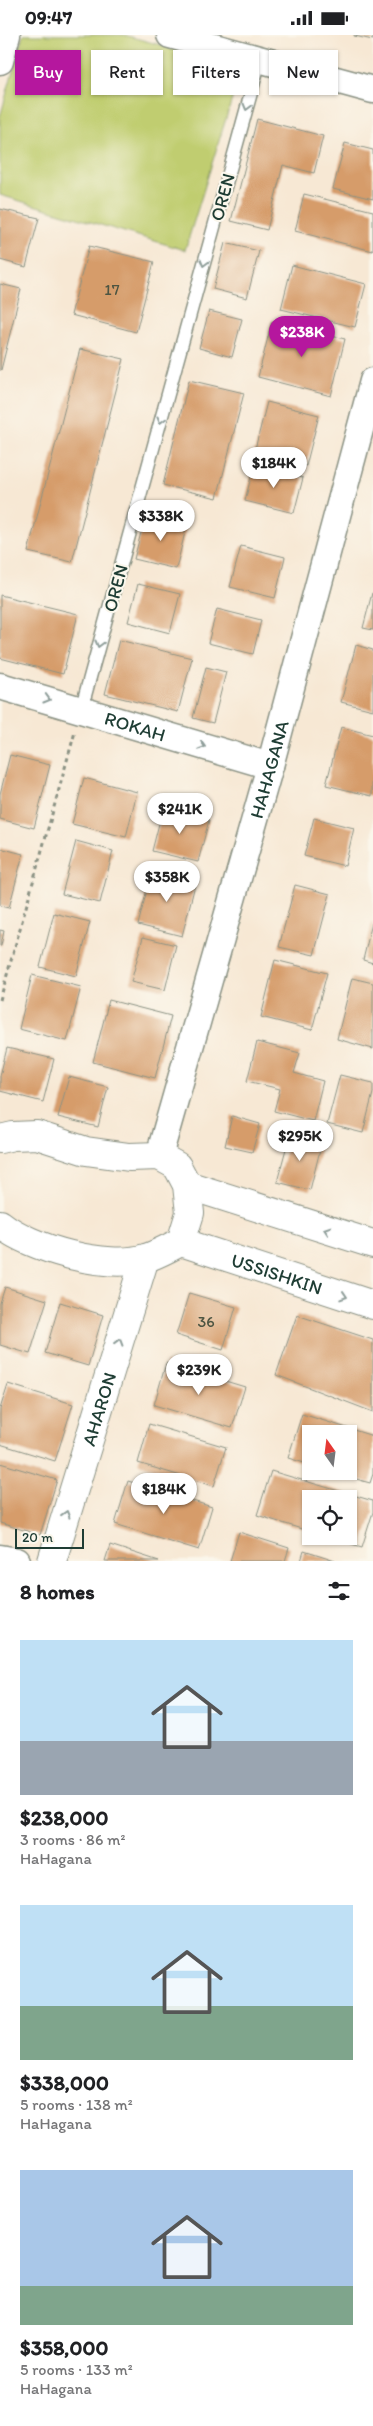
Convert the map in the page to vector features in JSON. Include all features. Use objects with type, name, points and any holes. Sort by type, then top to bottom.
[{"type":"street","points":[[0,61],[7,35]]},
{"type":"street","points":[[170,35],[373,90]]},
{"type":"street","name":"HAHAGANA","points":[[159,1156],[270,766],[373,381]]},
{"type":"street","name":"ROKAH","points":[[0,686],[270,766]]},
{"type":"street","points":[[0,1139],[13,1136],[38,1135],[86,1151],[129,1157],[159,1156],[177,1166],[187,1185],[190,1213],[182,1242],[145,1258],[113,1261],[87,1259],[32,1243],[0,1224]]},
{"type":"street","points":[[187,1185],[373,1245]]},
{"type":"street","name":"USSISHKIN","points":[[182,1242],[373,1305]]},
{"type":"street","name":"AHARON","points":[[52,1561],[145,1258]]},
{"type":"street","points":[[0,1558],[17,1561]]},
{"type":"lane","name":"OREN","points":[[81,710],[260,60]]},
{"type":"path","points":[[0,1000],[81,710]]},
{"type":"green space","points":[[23,35],[124,35],[179,50],[173,50],[173,95],[233,95],[185,250],[0,195],[0,117],[15,64],[15,95],[81,95],[81,50],[19,50]]},
{"type":"building","points":[[373,35],[373,40],[354,36]]},
{"type":"building","points":[[257,119],[323,136],[314,173],[283,165],[267,230],[231,221]]},
{"type":"building","points":[[345,143],[373,150],[373,199],[333,189]]},
{"type":"building","points":[[304,194],[373,211],[373,251],[295,231]]},
{"type":"building","points":[[0,209],[39,218],[26,267],[0,260]]},
{"type":"building","points":[[225,243],[259,251],[247,298],[213,289]]},
{"type":"building","points":[[89,246],[154,262],[136,332],[71,315]]},
{"type":"building","points":[[292,265],[366,284],[355,327],[281,309]]},
{"type":"building","points":[[0,284],[21,289],[1,370],[0,370]]},
{"type":"building","points":[[209,311],[242,319],[232,357],[199,348]]},
{"type":"building","points":[[272,321],[345,339],[331,396],[258,377]]},
{"type":"building","points":[[80,349],[124,359],[72,562],[28,552]]},
{"type":"building","points":[[189,380],[244,393],[217,498],[163,485]]},
{"type":"building","points":[[267,402],[319,415],[306,466],[254,453]]},
{"type":"building","points":[[254,465],[303,478],[294,513],[245,501]]},
{"type":"building","points":[[146,514],[187,524],[176,569],[134,559]]},
{"type":"building","points":[[241,546],[285,557],[275,598],[230,587]]},
{"type":"building","points":[[138,584],[180,594],[170,633],[128,622]]},
{"type":"building","points":[[373,593],[373,630],[363,628]]},
{"type":"building","points":[[0,595],[78,614],[63,674],[0,658]]},
{"type":"building","points":[[217,609],[261,620],[253,654],[208,643]]},
{"type":"building","points":[[119,640],[192,658],[178,712],[105,694]]},
{"type":"building","points":[[356,645],[373,650],[373,710],[341,702]]},
{"type":"building","points":[[206,667],[226,672],[213,723],[193,718]]},
{"type":"building","points":[[341,727],[373,735],[372,796],[326,785]]},
{"type":"building","points":[[10,755],[50,765],[34,828],[0,819],[0,794]]},
{"type":"building","points":[[84,778],[137,792],[126,837],[72,824]]},
{"type":"building","points":[[163,808],[209,820],[198,862],[152,851]]},
{"type":"building","points":[[314,818],[354,828],[345,866],[304,856]]},
{"type":"building","points":[[76,841],[113,851],[100,903],[62,894]]},
{"type":"building","points":[[0,848],[23,854],[9,908],[0,906]]},
{"type":"building","points":[[152,870],[196,881],[182,936],[138,925]]},
{"type":"building","points":[[295,885],[330,894],[314,955],[279,947]]},
{"type":"building","points":[[54,913],[90,922],[76,976],[40,967]]},
{"type":"building","points":[[373,923],[373,963],[363,960]]},
{"type":"building","points":[[0,930],[4,931],[1,946],[0,946]]},
{"type":"building","points":[[143,937],[176,945],[165,990],[131,982]]},
{"type":"building","points":[[275,960],[327,973],[312,1030],[261,1017]]},
{"type":"building","points":[[32,975],[81,987],[67,1041],[19,1029]]},
{"type":"building","points":[[352,978],[373,983],[373,1049],[337,1039]]},
{"type":"building","points":[[109,1000],[171,1016],[155,1078],[93,1062]]},
{"type":"building","points":[[257,1042],[300,1053],[294,1073],[323,1081],[313,1121],[274,1111],[280,1089],[247,1081]]},
{"type":"building","points":[[7,1048],[54,1059],[43,1102],[0,1091],[0,1076]]},
{"type":"building","points":[[340,1075],[373,1083],[373,1093],[363,1133],[327,1124]]},
{"type":"building","points":[[69,1077],[108,1087],[98,1127],[58,1117]]},
{"type":"building","points":[[232,1116],[260,1124],[252,1152],[225,1146]]},
{"type":"building","points":[[290,1134],[322,1142],[310,1190],[277,1182]]},
{"type":"building","points":[[5,1287],[47,1300],[30,1354],[0,1345],[0,1303]]},
{"type":"building","points":[[189,1293],[236,1307],[223,1350],[176,1335]]},
{"type":"building","points":[[60,1302],[103,1315],[88,1366],[45,1353]]},
{"type":"building","points":[[297,1315],[373,1340],[373,1412],[276,1375]]},
{"type":"building","points":[[166,1363],[245,1387],[232,1428],[154,1405]]},
{"type":"building","points":[[8,1384],[73,1404],[55,1461],[0,1444],[0,1409]]},
{"type":"building","points":[[302,1414],[338,1425],[302,1425],[302,1462],[288,1458]]},
{"type":"building","points":[[149,1424],[226,1447],[214,1486],[138,1463]]},
{"type":"building","points":[[358,1431],[373,1436],[373,1474],[370,1483],[358,1480]]},
{"type":"building","points":[[0,1463],[57,1480],[40,1535],[0,1523]]},
{"type":"building","points":[[271,1471],[336,1490],[302,1490],[302,1529],[257,1515]]},
{"type":"building","points":[[128,1481],[212,1507],[199,1550],[115,1524]]},
{"type":"building","points":[[357,1496],[373,1501],[373,1512],[362,1547],[355,1545],[357,1545]]},
{"type":"building","points":[[239,1532],[289,1548],[285,1561],[230,1561]]},
{"type":"building","points":[[110,1545],[159,1561],[105,1561]]},
{"type":"building","points":[[304,1551],[335,1561],[301,1561]]}]
